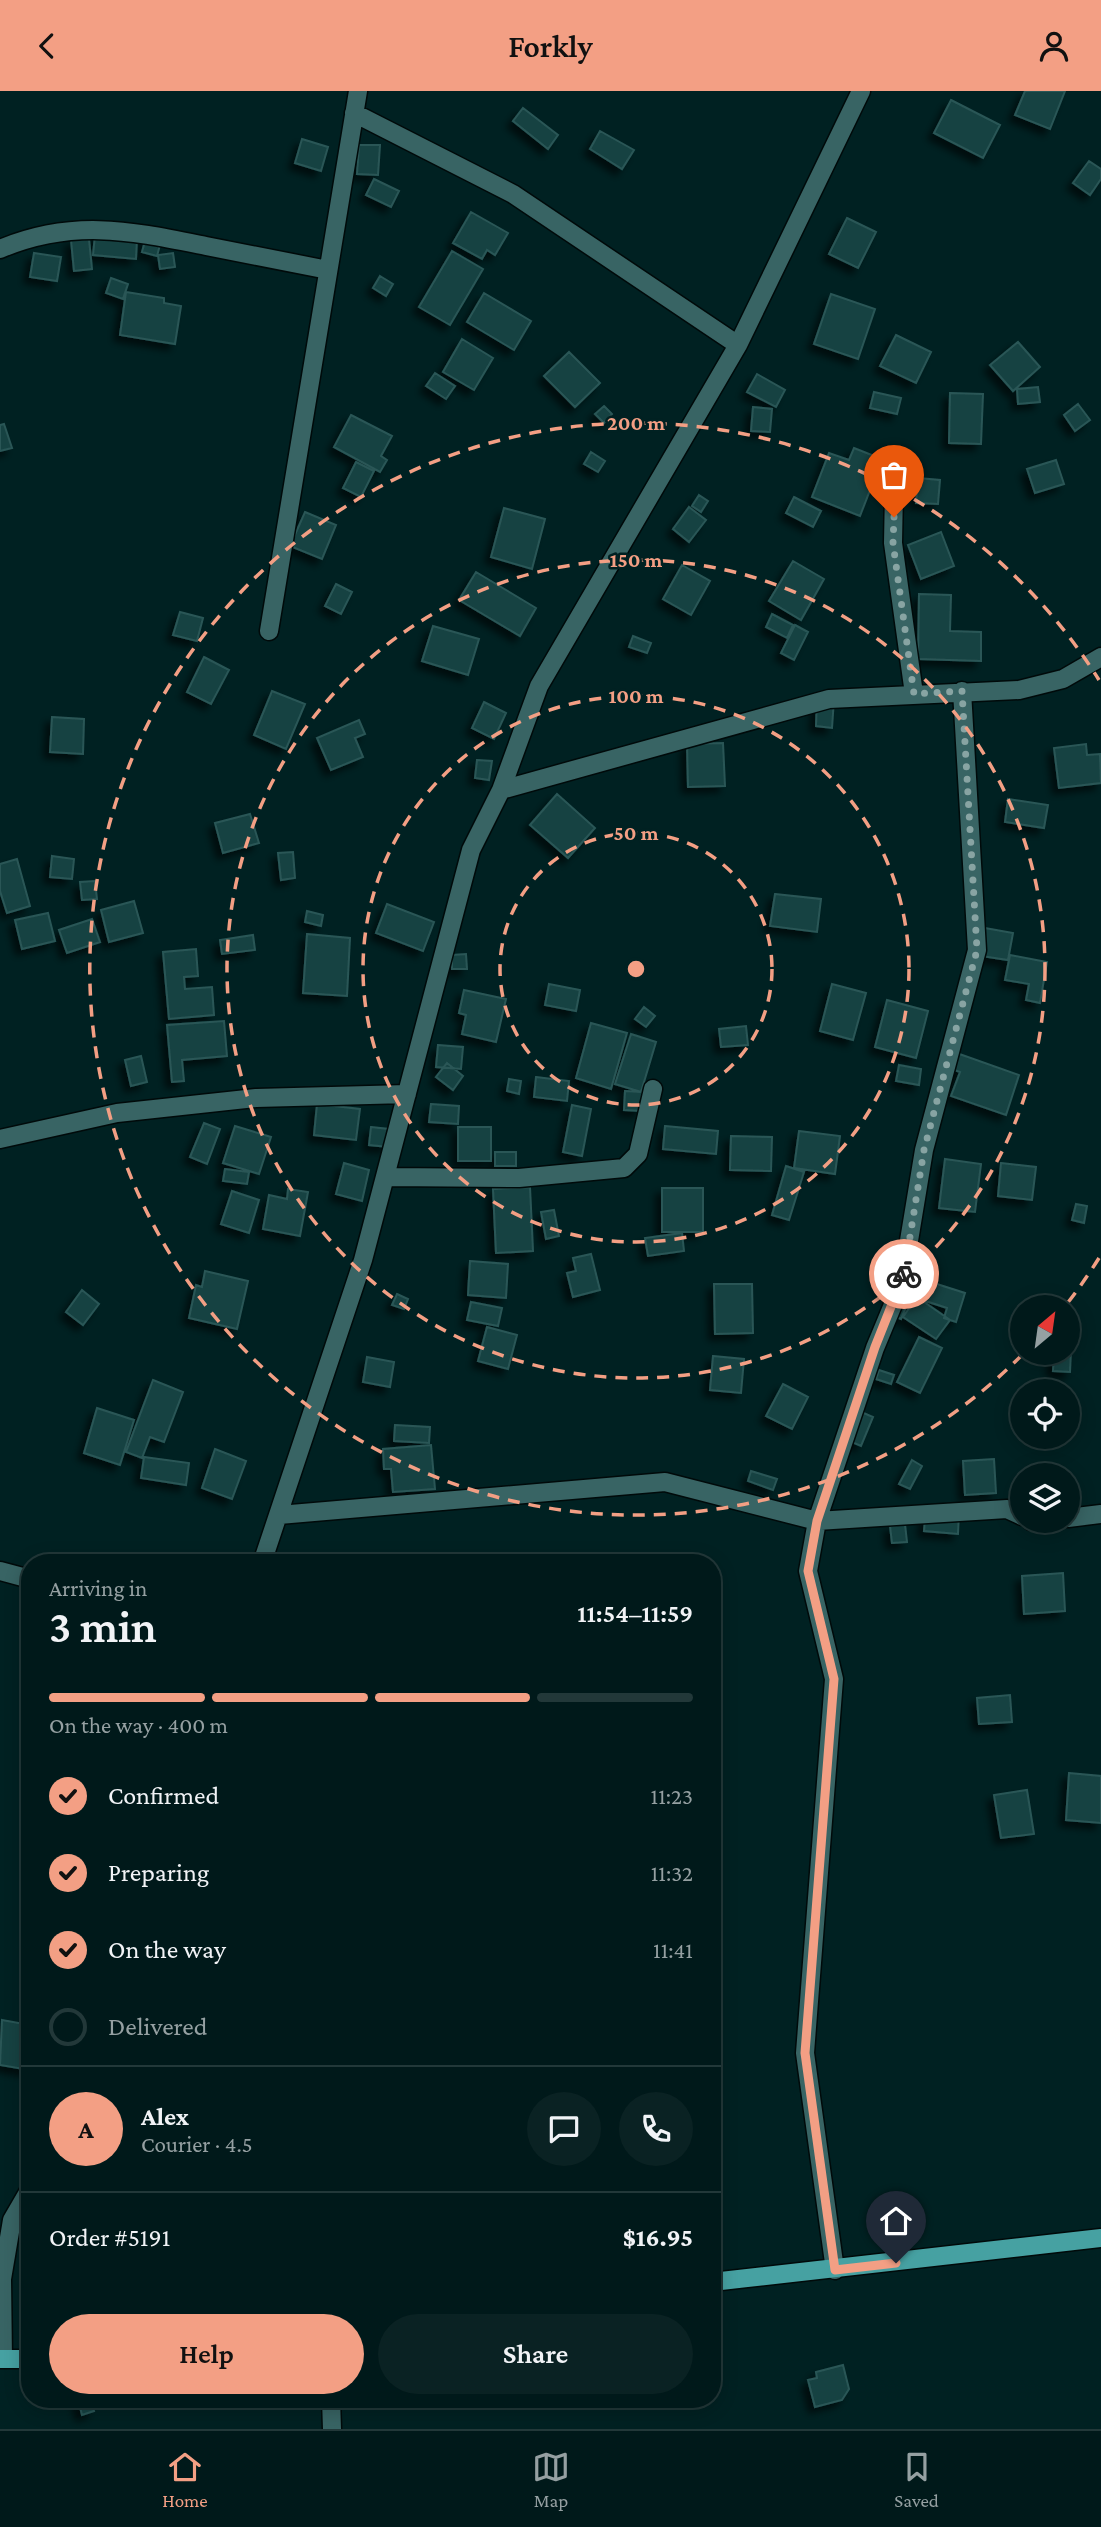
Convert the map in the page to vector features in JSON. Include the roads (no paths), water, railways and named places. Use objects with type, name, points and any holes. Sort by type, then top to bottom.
[{"type":"main road","points":[[721,2281],[1101,2238]]},
{"type":"main road","points":[[1,2358],[21,2358]]},
{"type":"street","points":[[269,631],[358,91]]},
{"type":"street","points":[[265,1554],[363,1260],[471,851],[501,790],[539,686],[738,345],[853,113],[861,91]]},
{"type":"street","points":[[354,113],[513,194],[738,345]]},
{"type":"street","points":[[0,249],[25,238],[63,232],[121,229],[328,270]]},
{"type":"street","points":[[894,491],[893,543],[914,694]]},
{"type":"street","points":[[501,790],[829,699],[1019,690],[1063,680],[1101,657]]},
{"type":"street","points":[[835,2270],[805,2053],[834,1679],[808,1571],[817,1521],[875,1347],[902,1283],[924,1150],[977,950],[962,691]]},
{"type":"street","points":[[387,1177],[519,1178],[624,1168],[638,1154],[653,1089]]},
{"type":"street","points":[[0,1139],[117,1113],[256,1098],[407,1094]]},
{"type":"street","points":[[279,1515],[665,1482],[817,1521],[1010,1510]]},
{"type":"street","points":[[1080,1517],[1101,1514]]},
{"type":"street","points":[[0,1571],[21,1577]]},
{"type":"street","points":[[1,2358],[2,2279],[12,2220],[21,2204]]},
{"type":"street","points":[[331,2408],[332,2429]]}]
